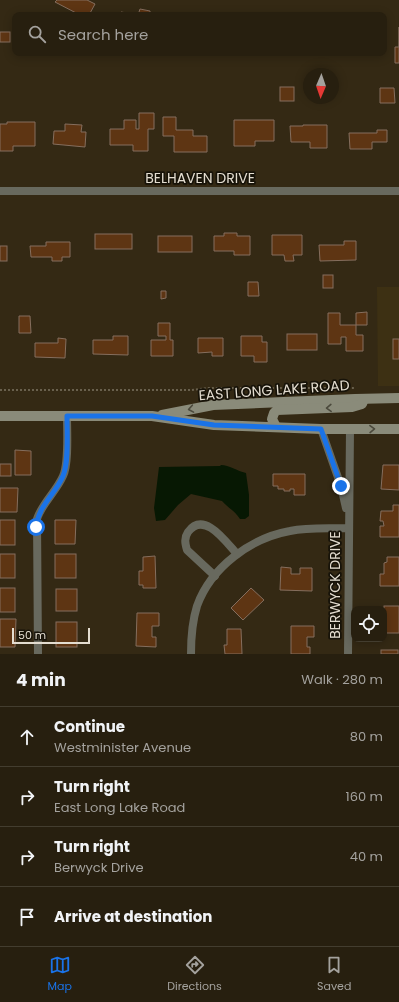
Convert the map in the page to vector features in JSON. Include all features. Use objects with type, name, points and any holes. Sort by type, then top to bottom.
[{"type":"main road","name":"EAST LONG LAKE ROAD","points":[[152,416],[214,405],[399,398]]},
{"type":"main road","points":[[276,427],[272,419],[277,410],[352,407],[362,404],[364,399]]},
{"type":"main road","name":"EAST LONG LAKE ROAD","points":[[0,416],[152,416],[214,425],[321,429],[399,428]]},
{"type":"street","name":"BELHAVEN DRIVE","points":[[0,191],[399,191]]},
{"type":"street","points":[[38,654],[36,523],[39,512],[64,474],[66,463],[67,416]]},
{"type":"street","name":"BERWYCK DRIVE","points":[[321,429],[341,486],[348,516]]},
{"type":"street","name":"BERWYCK DRIVE","points":[[348,654],[348,516],[350,429]]},
{"type":"street","points":[[215,576],[188,550],[185,540],[189,530],[198,525],[211,527],[237,554]]},
{"type":"street","points":[[191,654],[192,626],[202,594],[224,565],[237,554],[255,543],[280,533],[308,528],[348,528]]},
{"type":"path","points":[[0,390],[359,388]]},
{"type":"shaded area","points":[[377,287],[399,287],[399,386],[378,386]]},
{"type":"shaded area","points":[[221,465],[246,473],[249,495],[249,516],[245,519],[240,519],[222,501],[191,494],[178,505],[165,520],[156,521],[154,508],[159,467]]},
{"type":"building","points":[[57,0],[87,0],[95,4],[91,12],[74,12],[55,2]]},
{"type":"building","points":[[140,9],[150,12],[139,12]]},
{"type":"building","points":[[0,32],[10,32],[10,42],[0,42]]},
{"type":"building","points":[[395,47],[399,47],[399,63],[395,63]]},
{"type":"building","points":[[280,87],[294,87],[294,101],[280,101]]},
{"type":"building","points":[[380,88],[394,88],[395,103],[380,103]]},
{"type":"building","points":[[139,113],[154,113],[154,129],[148,129],[148,151],[133,151],[133,145],[110,145],[110,129],[124,129],[124,120],[136,120],[136,129],[139,129]]},
{"type":"building","points":[[163,117],[176,117],[176,130],[193,130],[193,136],[207,136],[207,152],[174,152],[174,136],[163,136]]},
{"type":"building","points":[[234,120],[274,120],[274,141],[255,141],[255,146],[234,146]]},
{"type":"building","points":[[7,122],[35,122],[35,146],[13,146],[13,151],[0,151],[0,124],[7,124]]},
{"type":"building","points":[[65,124],[82,125],[81,132],[86,132],[85,147],[53,144],[54,131],[65,131]]},
{"type":"building","points":[[327,125],[327,148],[310,148],[310,142],[291,142],[290,126]]},
{"type":"building","points":[[377,130],[387,130],[387,142],[372,142],[372,149],[350,149],[349,133],[377,133]]},
{"type":"building","points":[[224,233],[237,233],[237,236],[250,236],[250,255],[234,255],[234,251],[214,251],[214,236],[224,236]]},
{"type":"building","points":[[95,234],[132,234],[132,249],[95,249]]},
{"type":"building","points":[[272,235],[302,235],[302,255],[293,255],[294,261],[285,261],[284,255],[272,255]]},
{"type":"building","points":[[158,236],[192,236],[192,252],[158,252]]},
{"type":"building","points":[[344,241],[356,241],[356,260],[320,261],[319,245],[344,245]]},
{"type":"building","points":[[46,242],[70,242],[70,257],[62,257],[62,261],[52,261],[52,257],[31,257],[30,246],[46,246]]},
{"type":"building","points":[[0,246],[7,246],[7,261],[0,261]]},
{"type":"building","points":[[323,275],[333,275],[333,288],[323,288]]},
{"type":"building","points":[[248,282],[258,282],[259,296],[248,296]]},
{"type":"building","points":[[161,291],[166,291],[166,298],[161,299]]},
{"type":"building","points":[[367,312],[367,325],[356,325],[356,313]]},
{"type":"building","points":[[328,313],[340,313],[340,325],[356,325],[356,335],[363,335],[363,351],[346,351],[346,337],[341,337],[341,344],[328,344]]},
{"type":"building","points":[[19,316],[30,316],[31,333],[19,333]]},
{"type":"building","points":[[158,323],[170,323],[170,340],[173,340],[173,356],[151,356],[151,340],[166,340],[166,336],[158,336]]},
{"type":"building","points":[[287,334],[317,334],[317,350],[287,350]]},
{"type":"building","points":[[113,336],[128,336],[128,355],[93,354],[93,340],[113,340]]},
{"type":"building","points":[[241,336],[262,336],[262,342],[267,342],[267,362],[254,362],[254,356],[241,356]]},
{"type":"building","points":[[58,338],[66,339],[65,358],[35,357],[35,343],[58,343]]},
{"type":"building","points":[[198,338],[223,338],[223,356],[212,356],[212,352],[198,353]]},
{"type":"building","points":[[393,339],[399,339],[399,359],[393,359]]},
{"type":"building","points":[[15,450],[31,451],[31,475],[15,475]]},
{"type":"building","points":[[0,464],[11,464],[11,476],[0,476]]},
{"type":"building","points":[[383,465],[399,465],[399,490],[381,489]]},
{"type":"building","points":[[273,474],[305,474],[305,495],[294,495],[294,489],[284,491],[284,489],[278,489],[278,486],[273,486]]},
{"type":"building","points":[[0,488],[18,488],[17,512],[0,512]]},
{"type":"building","points":[[393,505],[399,505],[399,537],[380,537],[380,526],[384,526],[383,521],[380,521],[381,511],[393,511]]},
{"type":"building","points":[[0,520],[15,520],[15,545],[0,545]]},
{"type":"building","points":[[55,520],[76,520],[75,544],[55,544]]},
{"type":"building","points":[[0,554],[15,554],[15,578],[0,578]]},
{"type":"building","points":[[55,554],[76,554],[76,578],[55,578]]},
{"type":"building","points":[[155,556],[156,588],[143,588],[143,585],[139,585],[139,571],[143,571],[143,557]]},
{"type":"building","points":[[387,557],[399,557],[399,586],[380,586],[380,574],[384,574],[384,563],[387,562]]},
{"type":"building","points":[[281,567],[291,568],[291,574],[300,574],[300,568],[312,568],[312,591],[280,590]]},
{"type":"building","points":[[0,588],[15,588],[15,612],[0,612]]},
{"type":"building","points":[[251,588],[264,600],[243,620],[231,608]]},
{"type":"building","points":[[56,589],[77,589],[77,611],[56,611]]},
{"type":"building","points":[[387,606],[399,606],[399,633],[387,633]]},
{"type":"building","points":[[137,613],[159,613],[159,626],[152,626],[152,637],[156,637],[156,647],[136,646]]},
{"type":"building","points":[[0,619],[16,619],[15,647],[0,647]]},
{"type":"building","points":[[56,622],[77,622],[77,647],[56,647]]},
{"type":"building","points":[[291,626],[314,626],[314,637],[307,637],[307,647],[310,647],[310,654],[291,654]]},
{"type":"building","points":[[227,629],[241,629],[242,654],[225,654],[224,645],[227,645]]},
{"type":"building","points":[[381,650],[398,650],[398,654],[381,654]]},
{"type":"route","points":[[36,527],[39,512],[64,474],[66,463],[67,416],[152,416],[214,425],[321,429],[341,486]]}]
